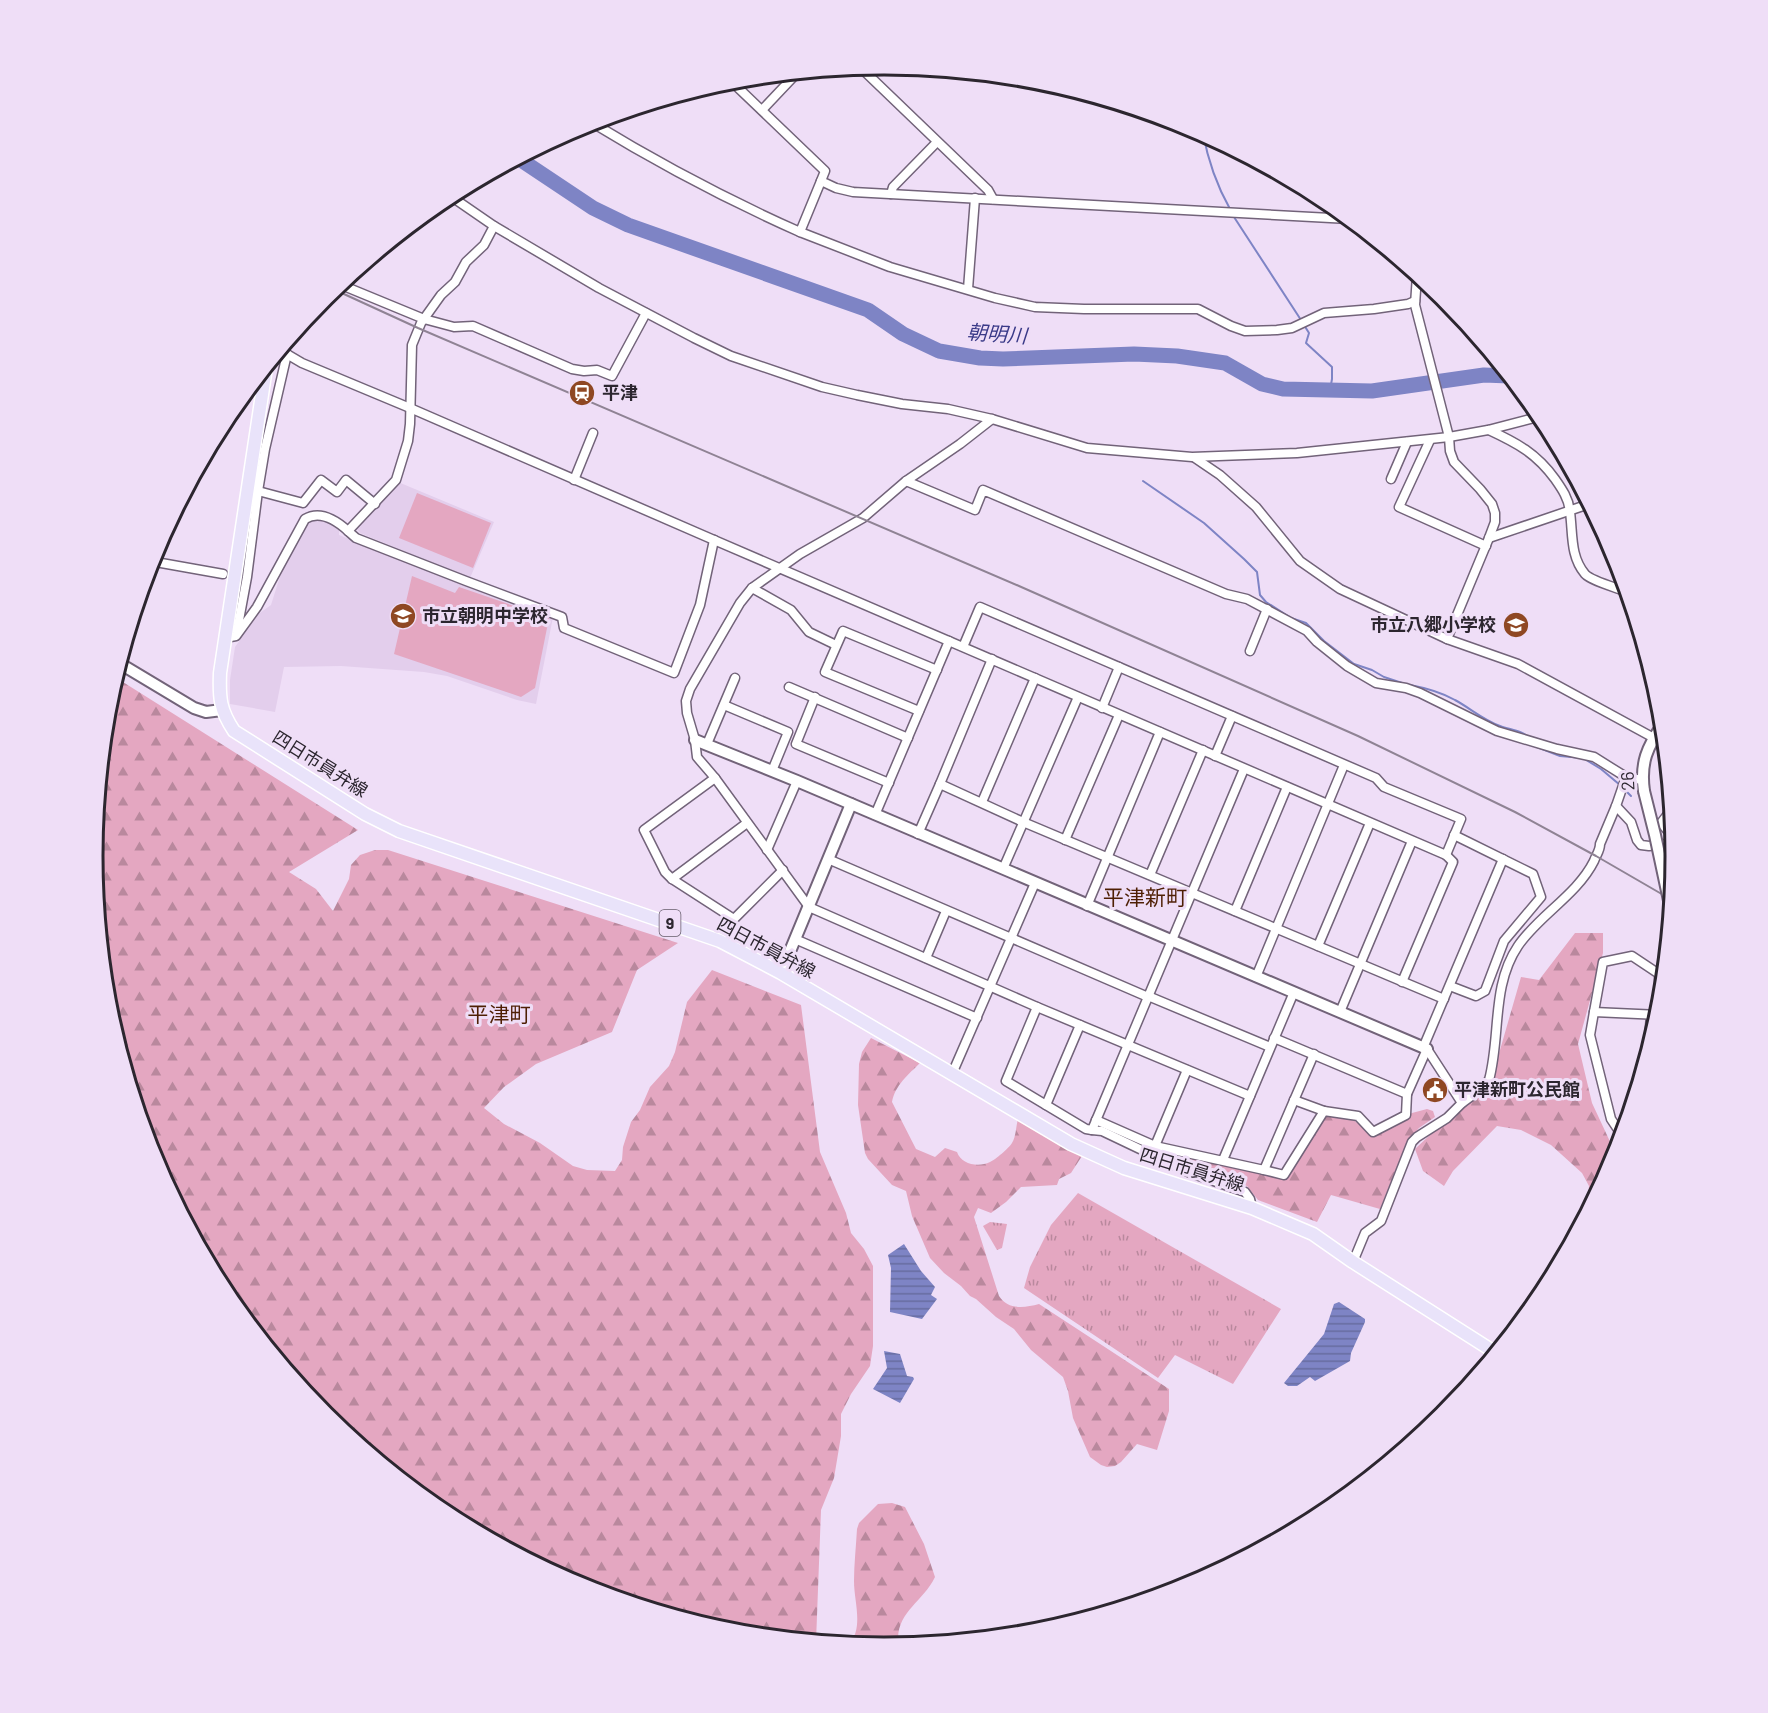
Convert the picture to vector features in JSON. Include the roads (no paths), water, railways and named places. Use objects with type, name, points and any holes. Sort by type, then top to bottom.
[{"type":"main road","points":[[222,710],[219,697],[220,673],[231,637],[264,381]]},
{"type":"main road","name":"四日市員弁線","points":[[222,710],[234,731],[365,814],[399,831],[720,941],[781,973],[1071,1144],[1124,1168],[1252,1208],[1313,1234],[1490,1349]]},
{"type":"street","points":[[869,76],[988,189],[993,199]]},
{"type":"street","points":[[762,110],[790,81]]},
{"type":"street","points":[[739,89],[825,171],[800,232]]},
{"type":"street","points":[[601,128],[744,207],[800,232],[890,267],[995,298],[1035,307],[1198,309],[1245,331],[1292,328],[1324,313],[1415,303]]},
{"type":"street","points":[[891,194],[893,187],[937,142]]},
{"type":"street","points":[[821,181],[836,188],[854,192],[1334,218]]},
{"type":"street","points":[[968,289],[975,198]]},
{"type":"street","points":[[459,202],[494,226],[599,288],[731,356],[822,387],[868,398],[948,409],[992,419],[1087,448],[1192,457],[1297,453],[1430,440],[1488,430],[1532,419]]},
{"type":"street","points":[[348,531],[396,480],[408,441],[412,345],[418,327],[441,295],[455,282],[466,262],[484,245],[494,226]]},
{"type":"street","points":[[1417,285],[1415,303],[1449,437],[1450,451],[1454,462],[1480,489],[1495,513],[1495,522],[1488,542],[1447,639]]},
{"type":"street","points":[[348,288],[424,319],[454,327],[473,326],[572,369],[597,370],[612,376],[646,313]]},
{"type":"street","points":[[231,637],[247,577],[258,491],[286,354],[1446,855],[1453,861],[1402,982]]},
{"type":"street","points":[[992,419],[906,481],[864,518],[800,554],[752,588],[740,603],[688,695],[687,713],[697,757],[715,778],[808,907],[1037,1007],[1250,1096]]},
{"type":"street","points":[[1488,430],[1531,452],[1545,466],[1567,497],[1574,553],[1586,576],[1618,588]]},
{"type":"street","points":[[574,480],[593,434]]},
{"type":"street","points":[[1430,440],[1399,507],[1488,542],[1582,506]]},
{"type":"street","points":[[1391,478],[1407,442]]},
{"type":"street","points":[[1192,457],[1220,475],[1249,500],[1300,561],[1340,589],[1447,639],[1518,664],[1656,740]]},
{"type":"street","points":[[258,491],[303,503],[321,480],[337,492],[346,480],[375,504]]},
{"type":"street","points":[[906,481],[975,510],[983,490],[1226,594],[1247,599],[1268,609],[1307,631],[1347,666],[1376,683],[1420,693],[1497,731],[1557,749],[1594,757],[1625,780],[1642,780]]},
{"type":"street","points":[[231,637],[257,607],[305,519],[311,515],[323,516],[338,522],[356,538],[562,617],[564,628],[674,673],[700,605],[714,540]]},
{"type":"street","points":[[160,563],[223,574]]},
{"type":"street","points":[[752,588],[791,610],[809,633],[836,645]]},
{"type":"street","points":[[963,647],[980,607],[1376,778],[1384,787],[1461,819],[1446,855]]},
{"type":"street","points":[[1250,651],[1268,609]]},
{"type":"street","points":[[919,711],[825,672],[836,645],[843,631],[937,670]]},
{"type":"street","points":[[875,815],[949,641]]},
{"type":"street","points":[[918,834],[992,659]]},
{"type":"street","points":[[126,667],[194,708],[206,712],[222,710]]},
{"type":"street","points":[[1102,708],[1119,667]]},
{"type":"street","points":[[707,744],[735,678]]},
{"type":"street","points":[[982,802],[1035,678]]},
{"type":"street","points":[[789,687],[908,738]]},
{"type":"street","points":[[815,697],[796,744],[889,783]]},
{"type":"street","points":[[1003,869],[1078,697]]},
{"type":"street","points":[[724,705],[788,732],[772,771]]},
{"type":"street","points":[[1065,840],[1119,715]]},
{"type":"street","points":[[1215,756],[1232,716]]},
{"type":"street","points":[[1087,906],[1160,732]]},
{"type":"street","name":"26","points":[[1655,735],[1645,756],[1642,780],[1665,882]]},
{"type":"street","points":[[694,740],[797,781],[1425,1049],[1462,1103]]},
{"type":"street","points":[[1150,875],[1203,750]]},
{"type":"street","points":[[1256,977],[1344,765]]},
{"type":"street","points":[[1092,1130],[1244,769]]},
{"type":"street","points":[[715,778],[644,830],[665,872],[734,920],[783,870]]},
{"type":"street","points":[[1353,1262],[1365,1233],[1381,1221],[1412,1142],[1447,1118],[1489,1080],[1500,991],[1513,954],[1525,938],[1590,871],[1625,780]]},
{"type":"street","points":[[767,850],[797,781]]},
{"type":"street","points":[[940,784],[1065,840],[1444,999]]},
{"type":"street","points":[[1234,911],[1287,787]]},
{"type":"street","points":[[781,973],[851,804]]},
{"type":"street","points":[[1616,806],[1631,822],[1641,845],[1666,844]]},
{"type":"street","points":[[672,879],[747,823]]},
{"type":"street","points":[[1318,946],[1370,823]]},
{"type":"street","points":[[1450,986],[1476,996],[1485,991],[1504,941],[1541,897],[1533,874],[1454,835]]},
{"type":"street","points":[[1340,1012],[1412,841]]},
{"type":"street","points":[[828,859],[1011,939],[1270,1047]]},
{"type":"street","points":[[1294,1100],[1324,1111],[1358,1116],[1373,1132],[1406,1115],[1407,1094],[1503,859]]},
{"type":"street","points":[[952,1074],[1035,883]]},
{"type":"street","points":[[926,958],[946,911]]},
{"type":"street","points":[[795,939],[977,1018]]},
{"type":"street","points":[[1617,1128],[1611,1119],[1590,1035],[1603,962],[1632,956],[1657,972]]},
{"type":"street","points":[[1223,1160],[1294,992]]},
{"type":"street","points":[[1037,1007],[1006,1081],[1086,1129],[1102,1131],[1188,1172],[1245,1192],[1252,1208]]},
{"type":"street","points":[[1594,1012],[1649,1014]]},
{"type":"street","points":[[1046,1105],[1080,1025]]},
{"type":"street","points":[[1274,1038],[1407,1094]]},
{"type":"street","points":[[1264,1170],[1314,1054]]},
{"type":"street","points":[[1155,1146],[1187,1070]]},
{"type":"street","points":[[1096,1120],[1155,1146],[1284,1175],[1324,1111]]},
{"type":"water","points":[[904,1244],[921,1271],[935,1287],[931,1295],[937,1299],[922,1319],[890,1312],[891,1268],[888,1255]]},
{"type":"water","points":[[1339,1302],[1365,1319],[1350,1361],[1315,1381],[1310,1377],[1297,1386],[1288,1386],[1284,1383],[1324,1334],[1334,1304]]},
{"type":"water","points":[[884,1351],[900,1354],[907,1376],[914,1379],[900,1403],[873,1389],[887,1368]]},
{"type":"waterway","points":[[1205,144],[1213,172],[1230,209]]},
{"type":"waterway","name":"朝明川","points":[[525,163],[593,208],[628,225],[868,310],[903,334],[939,351],[980,358],[1003,359],[1134,354],[1177,356],[1225,363],[1262,384],[1283,389],[1372,391],[1484,375],[1500,376]]},
{"type":"waterway","points":[[1234,217],[1301,320]]},
{"type":"waterway","points":[[1304,325],[1309,333],[1306,343],[1332,367],[1330,390]]},
{"type":"waterway","points":[[1143,481],[1204,523],[1244,559],[1257,572],[1260,595],[1266,602],[1291,618],[1306,623],[1324,641],[1354,664],[1402,683]]},
{"type":"waterway","points":[[1410,685],[1444,695],[1488,721],[1529,738]]},
{"type":"waterway","points":[[1537,747],[1560,756],[1583,758],[1620,785]]},
{"type":"waterway","points":[[1624,789],[1631,796]]},
{"type":"railway","points":[[343,293],[418,328],[1019,586],[1358,736],[1515,812],[1664,896]]},
{"type":"place","name":"平津","points":[[582,393]]},
{"type":"place","name":"市立朝明中学校","points":[[403,616]]},
{"type":"place","name":"市立八郷小学校","points":[[1516,625]]},
{"type":"place","name":"平津新町公民館","points":[[1435,1090]]},
{"type":"district","name":"平津新町","points":[[1145,898]]},
{"type":"district","name":"平津町","points":[[499,1015]]}]
